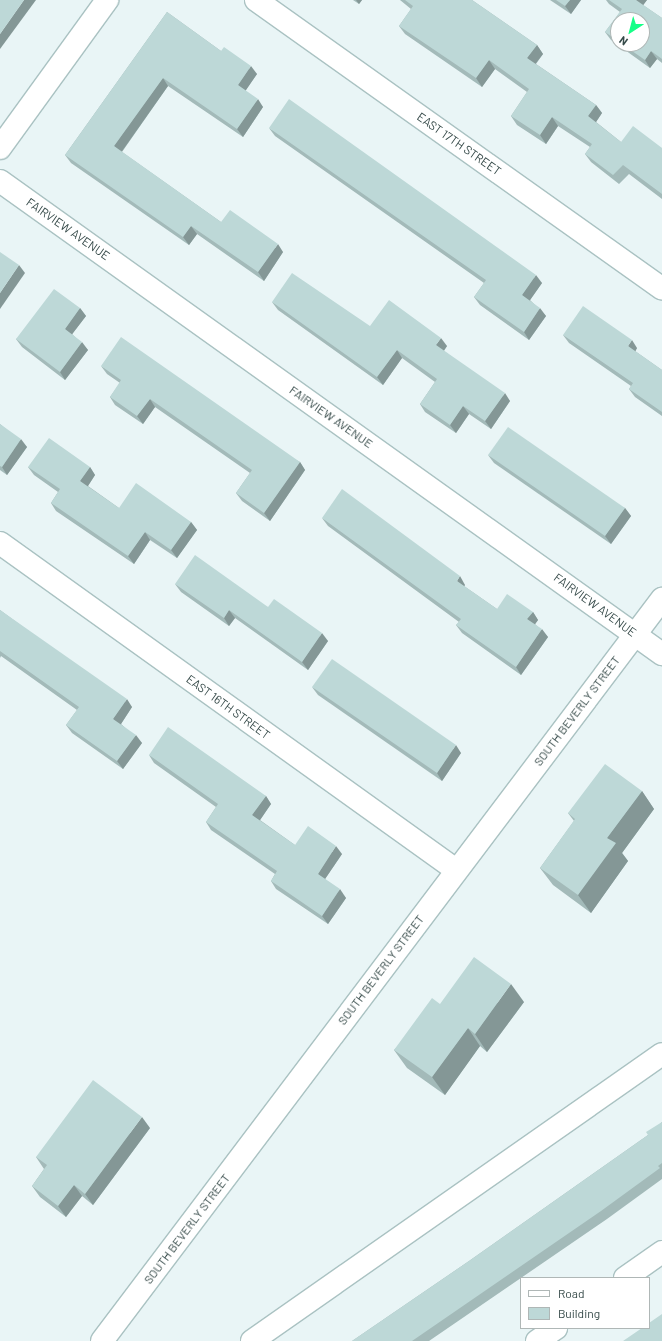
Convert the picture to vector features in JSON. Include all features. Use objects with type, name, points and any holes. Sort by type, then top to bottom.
[{"type":"street","points":[[0,148],[107,0]]},
{"type":"street","name":"EAST 17TH STREET","points":[[256,0],[662,289]]},
{"type":"street","name":"FAIRVIEW AVENUE","points":[[0,181],[662,654]]},
{"type":"street","name":"EAST 16TH STREET","points":[[0,544],[456,870]]},
{"type":"street","name":"SOUTH BEVERLY STREET","points":[[102,1341],[662,599]]},
{"type":"street","points":[[252,1341],[662,1054]]},
{"type":"street","points":[[626,1277],[662,1252]]},
{"type":"street","points":[[537,1341],[555,1329]]},
{"type":"building","points":[[0,0],[24,0],[0,34]]},
{"type":"building","points":[[405,0],[472,0],[537,45],[527,58],[596,105],[588,116],[621,142],[633,126],[662,148],[662,194],[623,165],[613,175],[585,154],[592,144],[552,117],[540,135],[511,116],[529,89],[489,60],[476,78],[399,26],[413,6]]},
{"type":"building","points":[[556,0],[570,0],[565,6]]},
{"type":"building","points":[[609,0],[636,0],[662,18],[662,59],[651,51],[645,60],[634,52],[650,52],[650,12],[620,12],[622,9]]},
{"type":"building","points":[[167,12],[221,51],[224,47],[251,66],[238,85],[258,99],[237,129],[163,78],[114,146],[221,222],[230,210],[278,244],[258,272],[191,226],[183,237],[65,155]]},
{"type":"building","points":[[610,25],[610,35],[605,32]]},
{"type":"building","points":[[289,99],[536,275],[522,295],[540,308],[524,332],[474,297],[486,280],[269,128]]},
{"type":"building","points":[[0,252],[19,265],[0,293]]},
{"type":"building","points":[[292,273],[370,326],[389,300],[441,338],[436,345],[505,393],[485,421],[463,406],[450,425],[420,404],[437,379],[397,350],[377,377],[272,302]]},
{"type":"building","points":[[54,289],[80,308],[65,329],[82,342],[60,372],[16,339]]},
{"type":"building","points":[[583,306],[632,340],[628,346],[662,370],[662,412],[629,389],[633,383],[563,335]]},
{"type":"building","points":[[121,337],[300,462],[264,513],[236,493],[252,470],[150,399],[137,416],[110,397],[121,380],[101,366]]},
{"type":"building","points":[[0,424],[21,439],[2,467],[0,466]]},
{"type":"building","points":[[508,427],[625,508],[605,536],[488,455]]},
{"type":"building","points":[[49,438],[90,467],[80,481],[119,508],[136,483],[191,522],[171,550],[145,532],[128,556],[51,503],[60,489],[28,467]]},
{"type":"building","points":[[342,489],[460,576],[457,581],[497,609],[507,594],[533,612],[527,619],[542,629],[516,667],[456,625],[461,619],[322,518]]},
{"type":"building","points":[[195,555],[268,607],[274,599],[322,633],[302,662],[229,610],[224,618],[175,584]]},
{"type":"building","points":[[0,610],[127,699],[113,719],[136,735],[117,761],[66,725],[79,707],[0,651]]},
{"type":"building","points":[[332,659],[456,745],[437,773],[312,687]]},
{"type":"building","points":[[168,727],[266,796],[252,815],[295,845],[308,826],[336,846],[318,874],[340,889],[322,916],[271,881],[277,871],[206,822],[218,804],[149,755]]},
{"type":"building","points":[[605,764],[642,791],[607,838],[616,843],[578,895],[540,868],[575,819],[568,813]]},
{"type":"building","points":[[474,957],[511,984],[475,1034],[468,1028],[432,1077],[394,1050],[432,998],[440,1004]]},
{"type":"building","points":[[93,1080],[142,1117],[85,1194],[74,1185],[58,1206],[32,1186],[47,1165],[36,1157]]},
{"type":"building","points":[[662,1122],[662,1163],[658,1166],[660,1168],[601,1211],[412,1341],[352,1341],[648,1135],[646,1132]]},
{"type":"building","points":[[662,1314],[662,1341],[623,1341],[641,1329],[650,1329],[650,1322]]}]
